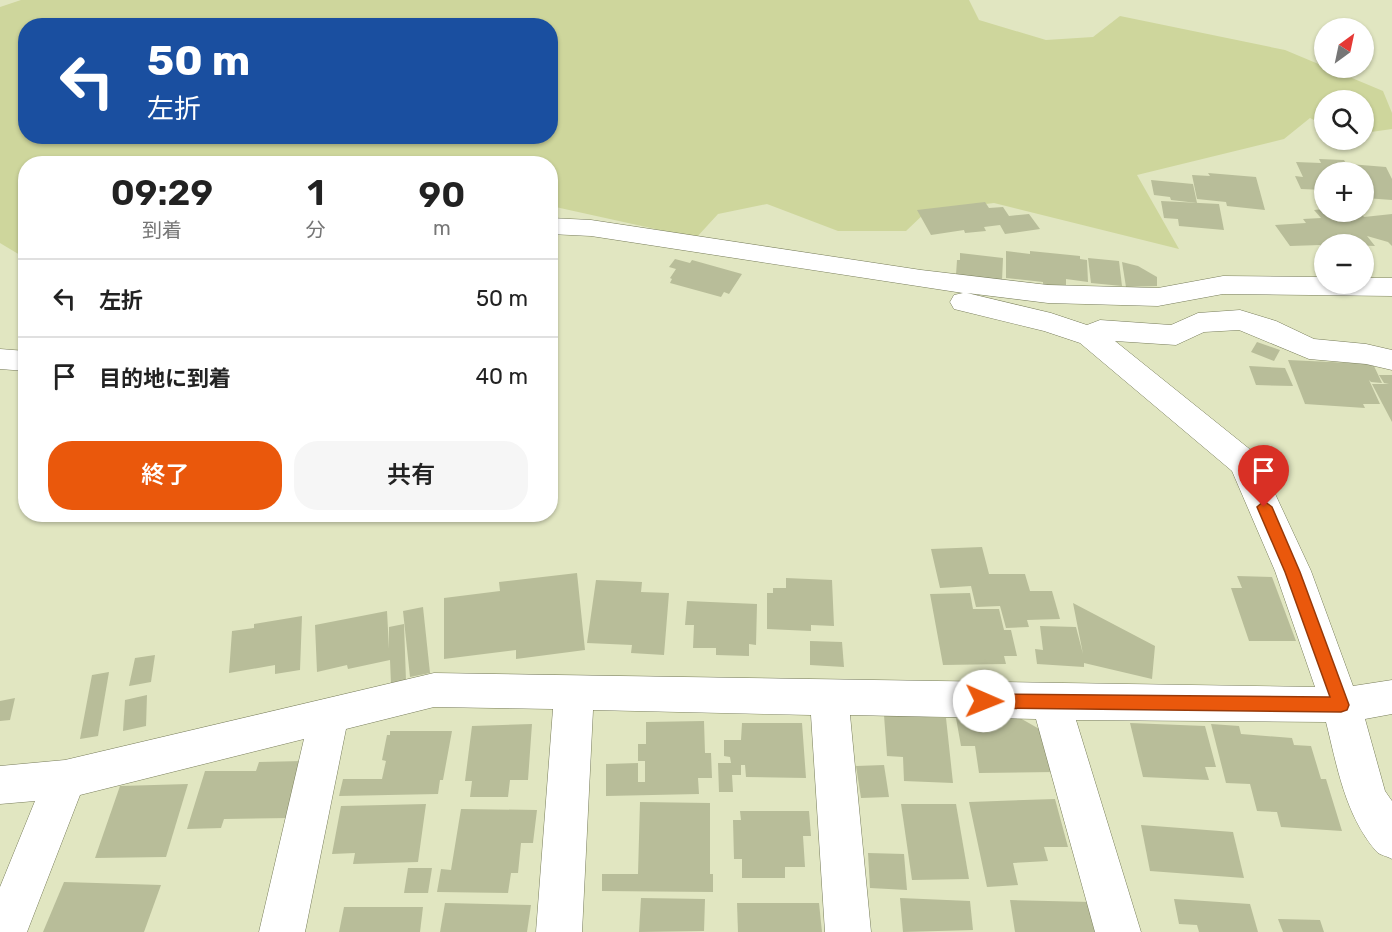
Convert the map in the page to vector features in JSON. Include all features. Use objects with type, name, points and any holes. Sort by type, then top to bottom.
[{"type":"street","points":[[558,226],[591,228],[921,279],[1048,294],[1158,297],[1223,285],[1392,288]]},
{"type":"street","points":[[921,279],[922,291],[1051,323],[1090,336],[1245,464],[1293,572],[1341,705],[1367,799],[1392,838]]},
{"type":"street","points":[[1090,336],[1100,330],[1176,335],[1198,323],[1240,320],[1266,328],[1310,349],[1366,354],[1392,360]]},
{"type":"street","points":[[0,359],[18,360]]},
{"type":"street","points":[[0,785],[65,779],[434,690],[1341,705],[1392,697]]},
{"type":"street","points":[[559,932],[574,693]]},
{"type":"street","points":[[829,698],[848,932]]},
{"type":"street","points":[[1051,702],[1118,932]]},
{"type":"street","points":[[282,932],[329,716]]},
{"type":"street","points":[[4,932],[65,779]]},
{"type":"green space","points":[[21,0],[969,0],[979,20],[1046,40],[1093,37],[1120,16],[1285,50],[1314,62],[1314,78],[1352,78],[1383,91],[1392,113],[1392,129],[1374,132],[1374,90],[1314,90],[1314,120],[1310,118],[1284,139],[1137,175],[1179,249],[994,203],[927,211],[906,231],[838,231],[767,204],[718,214],[696,238],[558,208],[558,156],[18,156],[18,254],[0,243],[0,7]]},
{"type":"building","points":[[1319,159],[1344,160],[1345,162],[1320,162]]},
{"type":"building","points":[[1296,162],[1314,163],[1314,190],[1301,189],[1295,176],[1303,177]]},
{"type":"building","points":[[1374,166],[1386,167],[1392,179],[1392,200],[1374,199]]},
{"type":"building","points":[[1208,173],[1256,177],[1265,210],[1227,206],[1226,202],[1197,199],[1192,175],[1210,176]]},
{"type":"building","points":[[1151,180],[1193,184],[1197,203],[1171,200],[1170,197],[1154,195]]},
{"type":"building","points":[[1161,201],[1219,204],[1224,230],[1179,226],[1178,219],[1164,218]]},
{"type":"building","points":[[985,202],[989,208],[1003,207],[1009,216],[1029,214],[1040,229],[1005,234],[1000,225],[984,227],[986,231],[965,233],[964,230],[931,235],[917,210]]},
{"type":"building","points":[[1392,214],[1392,246],[1388,242],[1374,238],[1374,234],[1314,234],[1314,245],[1290,246],[1275,225],[1306,223],[1303,219],[1314,218],[1314,222],[1374,222],[1374,216]]},
{"type":"building","points":[[1006,251],[1080,256],[1080,259],[1087,260],[1088,282],[1066,279],[1066,289],[1043,287],[1043,282],[1006,278]]},
{"type":"building","points":[[960,253],[1003,258],[1002,281],[956,275]]},
{"type":"building","points":[[1088,258],[1119,261],[1122,286],[1091,283]]},
{"type":"building","points":[[675,259],[690,263],[692,260],[742,274],[729,294],[724,292],[721,297],[670,283],[672,279],[670,278],[676,269],[669,267]]},
{"type":"building","points":[[1122,262],[1138,266],[1157,277],[1157,286],[1126,287]]},
{"type":"building","points":[[1257,342],[1280,350],[1274,361],[1251,352]]},
{"type":"building","points":[[1288,360],[1373,364],[1382,383],[1369,380],[1380,404],[1363,404],[1365,408],[1305,404]]},
{"type":"building","points":[[1249,366],[1285,368],[1293,386],[1256,385]]},
{"type":"building","points":[[1379,375],[1392,375],[1392,422],[1372,384],[1389,384],[1384,383]]},
{"type":"building","points":[[982,547],[989,574],[1025,574],[1030,591],[1052,591],[1060,619],[1027,620],[1029,627],[1006,628],[1000,606],[976,607],[971,586],[940,588],[931,549]]},
{"type":"building","points":[[577,573],[585,650],[516,659],[516,650],[444,659],[444,598],[500,591],[499,582]]},
{"type":"building","points":[[1237,576],[1272,577],[1296,641],[1249,641],[1231,588],[1242,588]]},
{"type":"building","points":[[786,578],[832,580],[834,626],[811,625],[811,631],[767,629],[767,593],[773,593],[773,588],[786,588]]},
{"type":"building","points":[[596,580],[642,582],[641,592],[669,593],[664,655],[631,653],[632,645],[587,643]]},
{"type":"building","points":[[970,593],[973,609],[999,609],[1004,630],[1011,630],[1017,656],[1004,656],[1006,664],[943,665],[930,594]]},
{"type":"building","points":[[687,601],[757,604],[756,645],[749,644],[749,656],[716,655],[716,648],[693,648],[694,625],[685,625]]},
{"type":"building","points":[[1073,603],[1155,646],[1152,679],[1084,663],[1084,667],[1037,664],[1035,649],[1043,650],[1040,626],[1076,627],[1083,654]]},
{"type":"building","points":[[423,607],[430,673],[410,677],[403,611]]},
{"type":"building","points":[[387,611],[389,649],[389,627],[404,624],[406,681],[391,684],[390,660],[348,669],[347,665],[317,672],[315,625]]},
{"type":"building","points":[[302,616],[300,670],[275,674],[275,665],[229,673],[232,631],[254,628],[254,624]]},
{"type":"building","points":[[810,641],[842,642],[844,667],[810,665]]},
{"type":"building","points":[[155,655],[151,682],[129,686],[135,658]]},
{"type":"building","points":[[109,672],[98,736],[80,739],[92,675]]},
{"type":"building","points":[[147,695],[146,726],[123,731],[125,700]]},
{"type":"building","points":[[15,698],[10,720],[0,721],[0,701]]},
{"type":"building","points":[[884,715],[946,718],[953,783],[904,781],[903,757],[887,756]]},
{"type":"building","points":[[956,718],[1020,718],[1048,734],[1055,772],[979,773],[975,746],[961,746]]},
{"type":"building","points":[[704,721],[705,753],[711,753],[712,778],[698,778],[699,794],[606,796],[606,764],[638,763],[638,782],[645,782],[645,761],[638,761],[638,744],[646,744],[646,722]]},
{"type":"building","points":[[742,723],[802,723],[806,778],[746,777],[745,765],[741,765],[741,775],[732,775],[733,792],[719,792],[718,763],[731,763],[730,757],[724,756],[724,740],[741,740]]},
{"type":"building","points":[[1130,723],[1205,726],[1216,767],[1205,767],[1209,780],[1143,777]]},
{"type":"building","points":[[532,724],[528,780],[510,780],[508,797],[470,797],[472,781],[465,781],[472,726]]},
{"type":"building","points":[[1211,724],[1239,726],[1241,734],[1292,738],[1294,745],[1311,746],[1321,779],[1326,779],[1342,831],[1281,827],[1277,812],[1257,811],[1250,784],[1226,783]]},
{"type":"building","points":[[390,731],[452,731],[443,780],[440,780],[438,794],[339,796],[343,779],[382,779],[386,761],[382,760],[387,735],[390,735]]},
{"type":"building","points":[[303,761],[290,818],[224,819],[221,828],[187,829],[205,771],[256,771],[259,762]]},
{"type":"building","points":[[884,765],[889,797],[861,798],[856,766]]},
{"type":"building","points":[[188,784],[166,857],[95,858],[120,786]]},
{"type":"building","points":[[1055,799],[1068,847],[1044,847],[1048,861],[1013,863],[1018,885],[987,887],[969,802]]},
{"type":"building","points":[[640,802],[710,803],[710,874],[713,874],[713,892],[602,891],[602,874],[638,874]]},
{"type":"building","points":[[426,804],[418,862],[353,864],[355,853],[332,854],[341,806]]},
{"type":"building","points":[[901,804],[956,804],[969,879],[912,880]]},
{"type":"building","points":[[461,809],[537,810],[533,843],[521,843],[518,873],[511,873],[508,893],[437,892],[441,869],[451,870]]},
{"type":"building","points":[[740,811],[809,811],[811,836],[803,836],[805,867],[785,867],[785,878],[742,878],[742,859],[734,859],[733,820],[741,820]]},
{"type":"building","points":[[1141,825],[1233,832],[1244,878],[1150,871]]},
{"type":"building","points":[[868,853],[904,854],[907,890],[870,888]]},
{"type":"building","points":[[408,868],[432,868],[428,893],[404,893]]},
{"type":"building","points":[[64,882],[161,885],[144,932],[43,932]]},
{"type":"building","points":[[641,898],[705,899],[704,931],[639,932]]},
{"type":"building","points":[[900,898],[970,901],[973,930],[903,932]]},
{"type":"building","points":[[1174,899],[1250,904],[1258,932],[1199,932],[1197,925],[1179,924]]},
{"type":"building","points":[[1010,900],[1092,902],[1098,932],[1015,932]]},
{"type":"building","points":[[445,903],[531,905],[527,932],[440,932]]},
{"type":"building","points":[[737,903],[819,903],[822,932],[738,932]]},
{"type":"building","points":[[344,907],[423,907],[420,932],[339,932]]},
{"type":"building","points":[[1278,919],[1320,920],[1324,932],[1283,932]]},
{"type":"route","points":[[984,701],[1341,705],[1293,572],[1264,507]]}]
